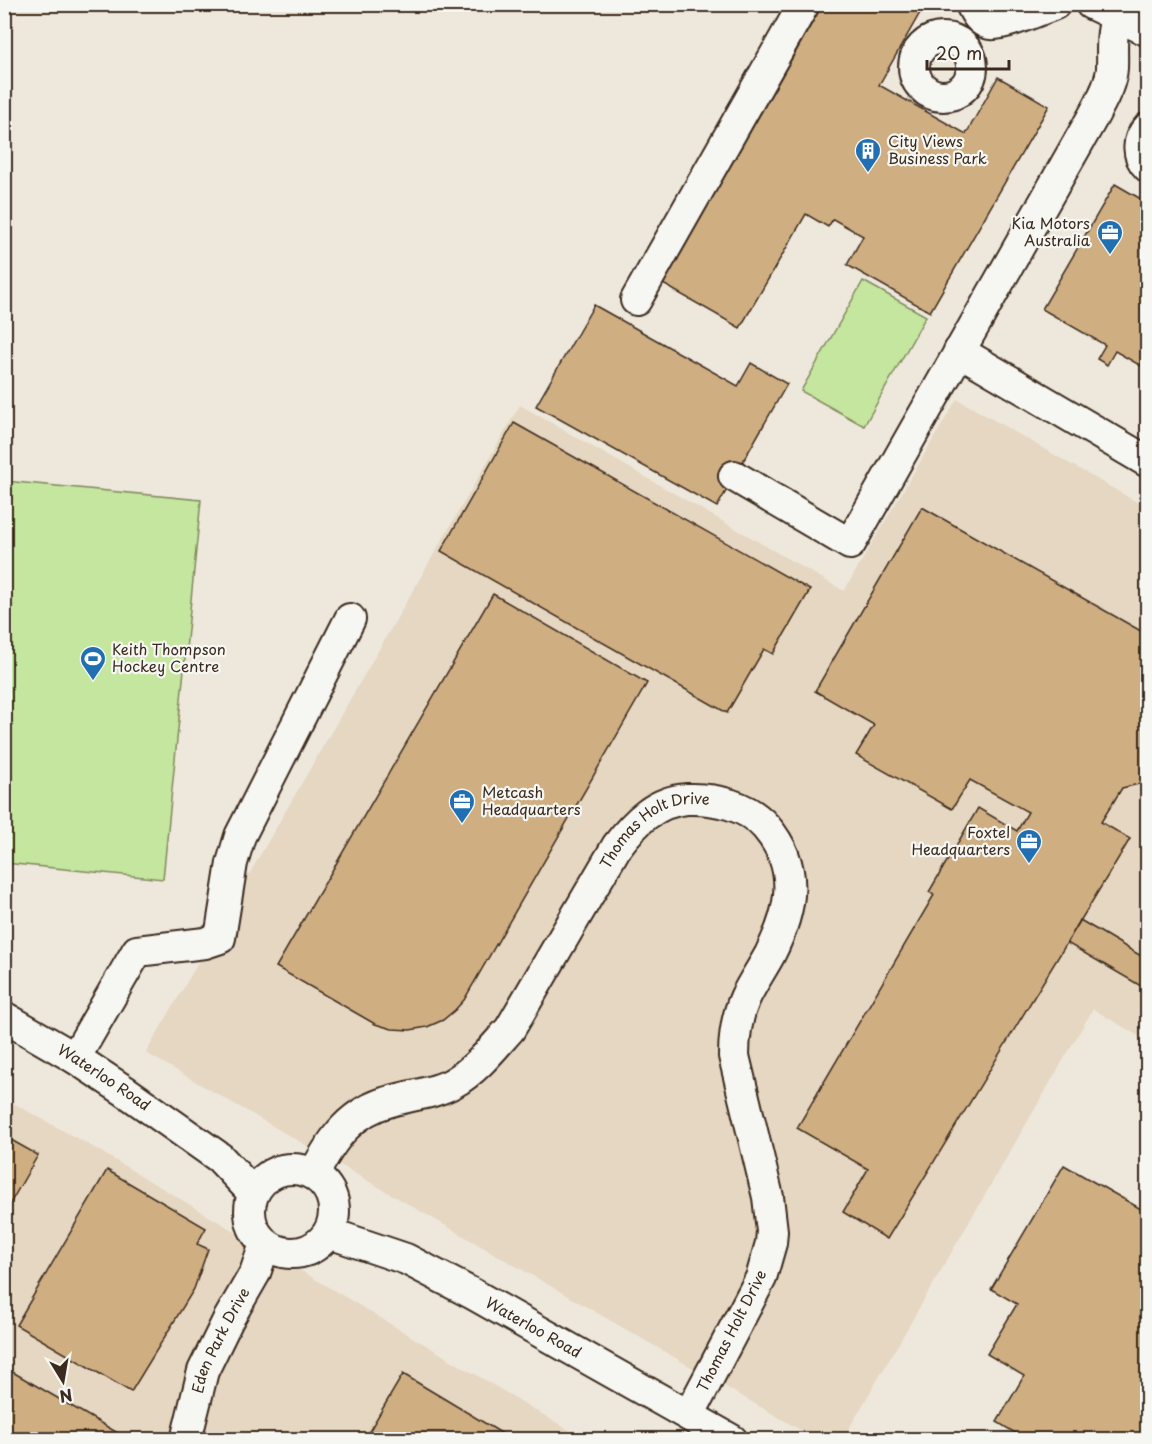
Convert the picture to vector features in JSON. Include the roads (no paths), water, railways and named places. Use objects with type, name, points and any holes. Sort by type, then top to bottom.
[{"type":"street","points":[[636,300],[804,4]]},
{"type":"street","points":[[959,43],[974,11],[989,24],[1001,23],[1055,4]]},
{"type":"street","points":[[1111,8],[1148,31]]},
{"type":"street","points":[[734,476],[850,544],[1107,91],[1112,70],[1111,8]]},
{"type":"street","points":[[1148,128],[1140,140],[1139,149],[1140,157],[1148,168]]},
{"type":"street","points":[[959,351],[1148,462]]},
{"type":"street","points":[[75,1058],[137,951],[205,943],[220,938],[232,863],[240,836],[350,619]]},
{"type":"street","name":"Thomas Holt Drive","points":[[314,1174],[329,1145],[347,1125],[369,1108],[454,1083],[489,1054],[510,1029],[617,846],[630,828],[647,813],[664,804],[686,799],[717,800],[735,806],[759,820],[772,835],[784,859],[791,887],[788,907],[780,931],[744,1000],[734,1037],[734,1056],[768,1197],[771,1243],[761,1278],[689,1415]]},
{"type":"street","name":"Waterloo Road","points":[[4,1017],[75,1058],[220,1158],[253,1193]]},
{"type":"street","points":[[286,1168],[301,1169],[314,1174],[325,1183],[332,1194],[335,1207],[334,1220],[329,1233],[319,1244],[307,1251],[292,1253],[278,1251],[265,1244],[250,1221],[249,1206],[253,1193],[261,1181],[286,1168]]},
{"type":"street","name":"Waterloo Road","points":[[329,1233],[406,1259],[473,1294],[732,1440]]},
{"type":"street","name":"Eden Park Drive","points":[[186,1440],[203,1371],[228,1320],[255,1273],[265,1244]]},
{"type":"place","name":"City Views Business Park","points":[[868,174]]},
{"type":"place","name":"Kia Motors Australia","points":[[1110,256]]},
{"type":"place","name":"Keith Thompson Hockey Centre","points":[[93,682]]},
{"type":"place","name":"Metcash Headquarters","points":[[462,825]]},
{"type":"place","name":"Foxtel Headquarters","points":[[1029,865]]}]
